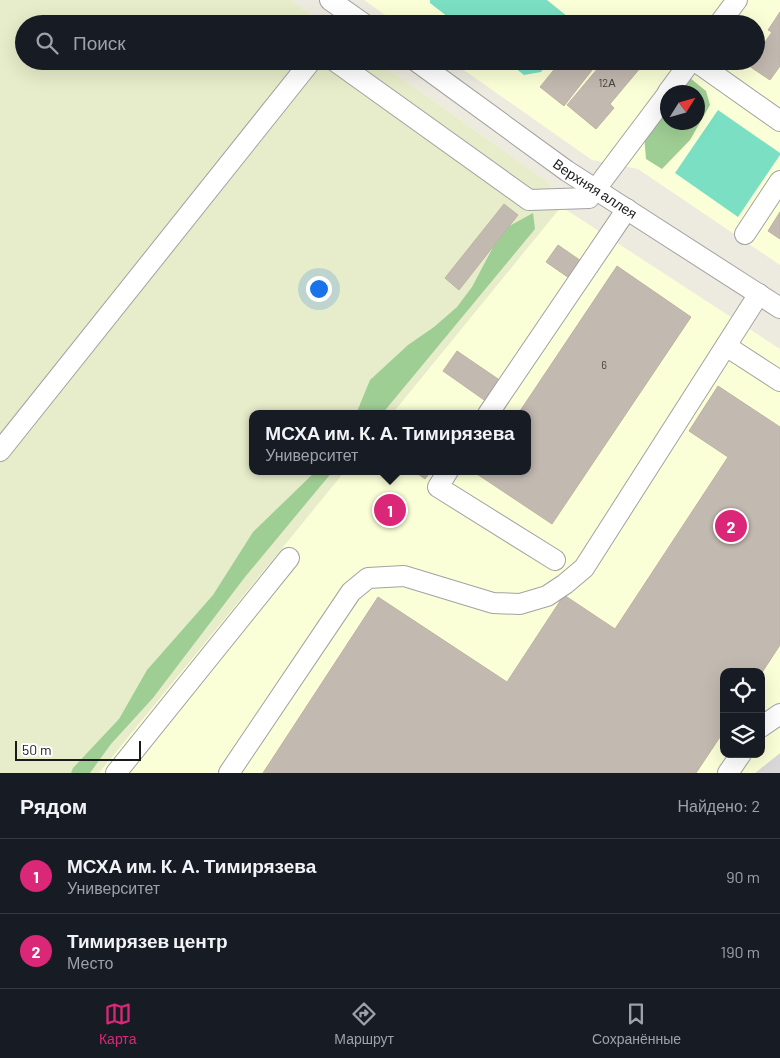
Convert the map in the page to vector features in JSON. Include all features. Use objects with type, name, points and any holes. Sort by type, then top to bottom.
[{"type":"street","points":[[330,0],[351,15]]},
{"type":"street","points":[[726,15],[737,0]]},
{"type":"street","points":[[0,451],[304,70]]},
{"type":"street","points":[[347,70],[529,200],[589,198],[660,104]]},
{"type":"street","name":"Верхняя аллея","points":[[428,70],[567,171],[780,308]]},
{"type":"street","points":[[674,85],[685,70]]},
{"type":"street","points":[[708,70],[780,121]]},
{"type":"street","points":[[745,234],[780,181]]},
{"type":"street","points":[[491,410],[627,209]]},
{"type":"street","points":[[229,773],[351,592],[368,578],[404,576],[493,603],[520,604],[547,596],[566,584],[584,568],[759,294]]},
{"type":"street","points":[[726,346],[780,381]]},
{"type":"street","points":[[446,475],[438,487],[555,560]]},
{"type":"street","points":[[116,773],[289,558]]},
{"type":"street","points":[[765,724],[780,714]]},
{"type":"street","points":[[728,773],[739,758]]},
{"type":"shaded area","points":[[0,0],[291,0],[311,15],[15,15],[15,70],[390,70],[548,182],[562,207],[780,349],[780,753],[755,773],[0,773]]},
{"type":"shaded area","points":[[0,0],[291,0],[311,15],[15,15],[15,70],[390,70],[548,182],[561,207],[395,410],[249,410],[249,475],[342,475],[99,773],[0,773]]},
{"type":"shaded area","points":[[364,0],[780,0],[780,265],[638,169],[592,160],[464,70],[765,70],[765,15],[385,15]]},
{"type":"shaded area","points":[[780,753],[780,773],[755,773]]},
{"type":"green space","points":[[430,0],[547,0],[566,15],[445,15],[430,3]]},
{"type":"green space","points":[[518,70],[542,70],[541,72],[524,75]]},
{"type":"green space","points":[[690,78],[699,85],[684,85]]},
{"type":"green space","points":[[705,90],[706,91],[710,105],[705,114]]},
{"type":"green space","points":[[718,110],[780,153],[738,217],[675,173]]},
{"type":"green space","points":[[660,117],[660,130],[696,130],[690,140],[662,169],[646,159],[644,135]]},
{"type":"green space","points":[[533,213],[535,229],[385,410],[358,410],[370,380],[408,345],[434,327],[457,307],[472,287],[502,230]]},
{"type":"green space","points":[[312,475],[330,475],[245,577],[153,698],[111,744],[90,773],[71,773],[73,768],[119,719],[147,670],[213,595],[253,532]]},
{"type":"building","points":[[780,12],[780,66],[770,80],[755,70],[765,70],[765,42],[772,32],[768,30]]},
{"type":"building","points":[[554,70],[592,70],[564,106],[540,87]]},
{"type":"building","points":[[596,70],[638,70],[610,104],[614,108],[596,129],[567,105]]},
{"type":"building","points":[[504,204],[518,215],[459,290],[445,278]]},
{"type":"building","points":[[780,212],[780,239],[768,231]]},
{"type":"building","points":[[558,245],[584,263],[572,280],[546,262]]},
{"type":"building","points":[[617,266],[691,317],[552,524],[478,475],[531,475],[531,410],[521,410]]},
{"type":"building","points":[[457,351],[501,381],[487,402],[443,371]]},
{"type":"building","points":[[718,386],[780,427],[780,645],[765,668],[720,668],[720,737],[696,773],[263,773],[378,597],[507,682],[564,595],[615,629],[728,457],[689,431]]},
{"type":"building","points":[[420,475],[428,475],[425,479]]},
{"type":"place","name":"МСХА им. К. А. Тимирязева","points":[[390,510]]},
{"type":"place","name":"Тимирязев центр","points":[[731,526]]}]
